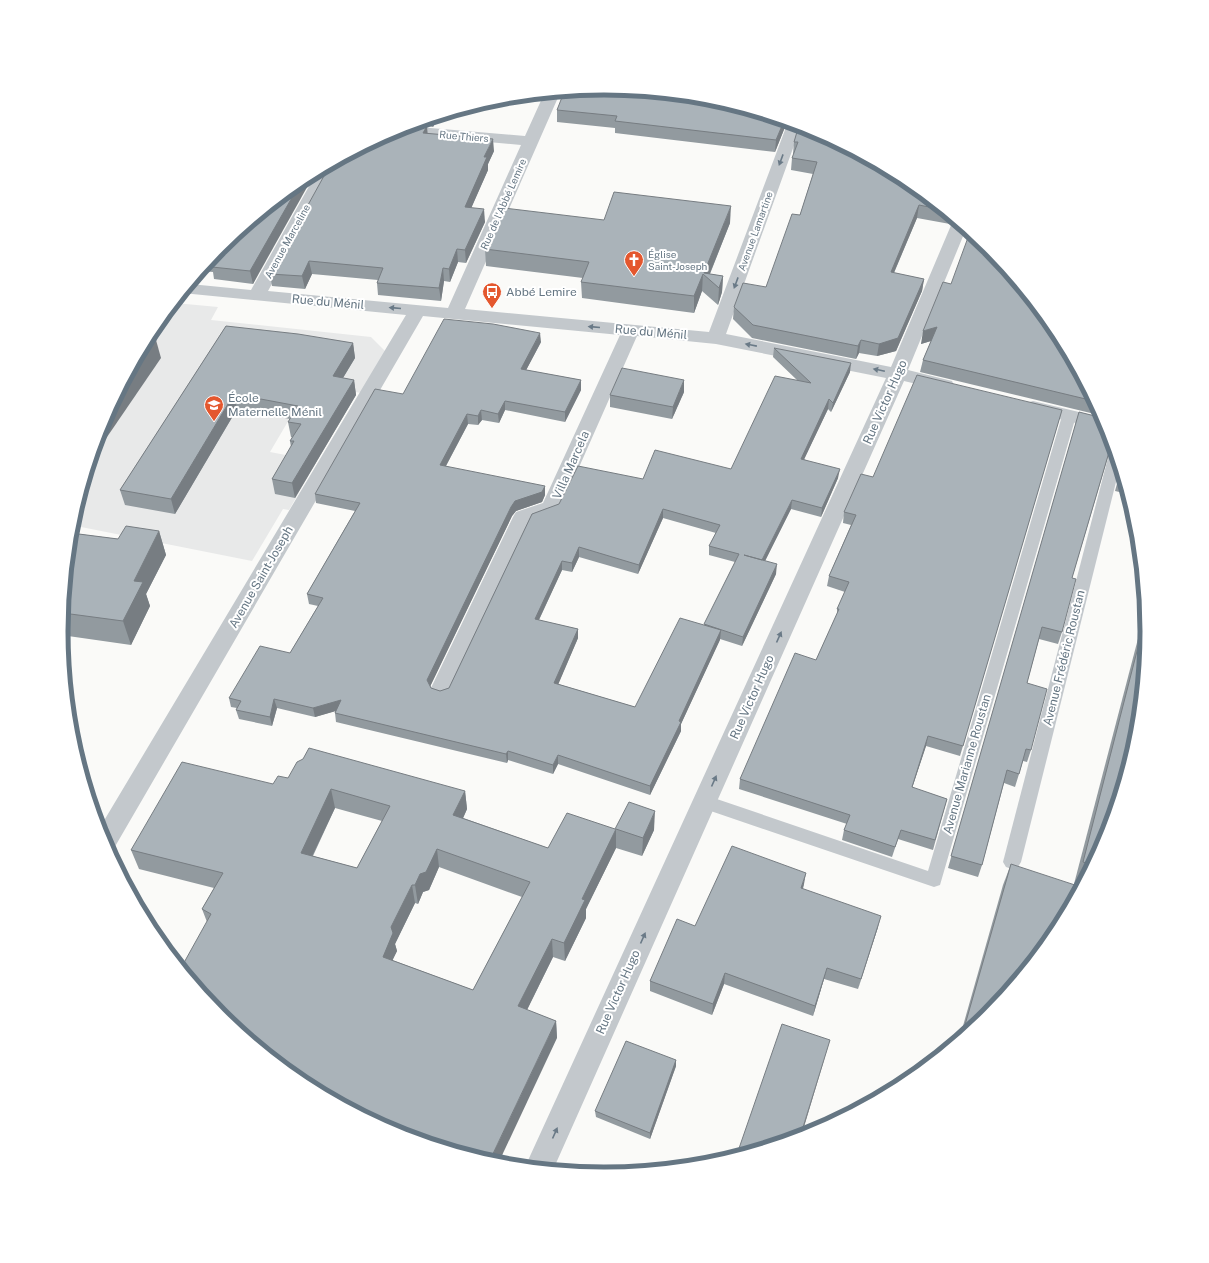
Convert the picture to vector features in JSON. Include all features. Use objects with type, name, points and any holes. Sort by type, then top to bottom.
[{"type":"street","name":"Rue de l'Abbé Lemire","points":[[454,314],[550,98]]},
{"type":"street","name":"Avenue Lamartine","points":[[716,338],[792,129]]},
{"type":"street","name":"Rue Thiers","points":[[411,131],[532,141]]},
{"type":"street","name":"Avenue Marceline","points":[[257,295],[323,175]]},
{"type":"street","name":"Rue Victor Hugo","points":[[541,1164],[898,374],[958,228]]},
{"type":"street","name":"Rue du Ménil","points":[[192,289],[716,338],[898,374],[958,389]]},
{"type":"street","name":"Avenue Saint-Joseph","points":[[108,836],[418,310]]},
{"type":"street","name":"Villa Marcela","points":[[441,690],[522,517],[552,508],[631,330]]},
{"type":"street","points":[[1017,403],[1099,423]]},
{"type":"lane","name":"Avenue Marianne Roustan","points":[[704,802],[934,880],[1069,416]]},
{"type":"lane","name":"Avenue Frédéric Roustan","points":[[1012,862],[1114,462]]},
{"type":"shaded area","name":"École Maternelle Ménil","points":[[180,303],[218,307],[211,320],[371,337],[387,353],[361,393],[310,384],[270,452],[317,461],[289,510],[283,509],[252,561],[78,526],[96,459],[123,394],[158,333]]},
{"type":"building","points":[[604,95],[640,96],[709,105],[743,113],[782,125],[776,140],[615,121],[617,116],[557,110],[562,97]]},
{"type":"building","points":[[425,126],[427,126],[423,133],[493,139],[484,157],[487,157],[465,207],[484,209],[465,250],[457,249],[449,269],[443,268],[439,288],[377,283],[383,268],[309,261],[302,276],[270,274],[325,173],[367,150]]},
{"type":"building","points":[[797,131],[842,150],[903,185],[933,208],[919,205],[891,272],[924,279],[898,338],[879,344],[861,340],[858,346],[753,325],[734,307],[743,283],[766,287],[792,214],[800,215],[817,162],[792,158],[798,142],[794,142]]},
{"type":"building","points":[[614,192],[731,206],[704,273],[723,276],[719,288],[703,274],[694,296],[581,282],[589,262],[485,249],[504,208],[604,220]]},
{"type":"building","points":[[294,194],[250,271],[212,267],[225,252],[251,228]]},
{"type":"building","points":[[968,237],[1008,278],[1051,333],[1088,400],[923,360],[937,327],[923,331],[943,282],[951,284]]},
{"type":"building","points":[[444,319],[493,324],[540,333],[521,369],[581,380],[565,412],[505,401],[498,414],[481,410],[478,416],[467,414],[440,465],[545,486],[542,492],[515,501],[511,507],[427,680],[431,688],[440,691],[449,688],[532,514],[559,504],[578,466],[643,479],[655,450],[731,469],[775,376],[811,383],[774,348],[851,363],[833,403],[829,399],[801,459],[840,469],[822,508],[792,500],[762,560],[777,564],[743,637],[704,624],[739,554],[709,546],[720,525],[663,509],[639,565],[579,547],[572,563],[562,561],[535,619],[578,629],[554,683],[635,707],[680,618],[721,630],[679,721],[681,722],[650,786],[558,755],[553,765],[508,751],[506,754],[335,713],[341,700],[313,708],[274,699],[270,717],[236,710],[241,701],[229,698],[260,646],[290,653],[323,598],[307,594],[360,503],[315,494],[375,389],[403,394]]},
{"type":"building","points":[[226,326],[298,334],[353,343],[333,376],[354,380],[292,483],[272,479],[294,441],[290,441],[301,424],[288,422],[298,406],[234,394],[171,499],[120,490]]},
{"type":"building","points":[[154,340],[156,340],[141,361]]},
{"type":"building","points":[[622,368],[684,380],[673,407],[610,395]]},
{"type":"building","points":[[917,375],[1062,410],[963,746],[928,736],[912,787],[947,799],[935,840],[901,830],[895,847],[844,830],[850,815],[740,779],[795,653],[816,660],[839,609],[837,609],[849,582],[829,576],[856,515],[844,512],[861,474],[873,477]]},
{"type":"building","points":[[1079,412],[1096,416],[1110,450],[1072,578],[1076,579],[1062,632],[1042,627],[1027,683],[1047,689],[1031,750],[1026,749],[1019,774],[1007,770],[982,865],[951,856]]},
{"type":"building","points":[[126,526],[159,531],[134,581],[143,582],[123,621],[69,614],[69,596],[77,534],[118,539]]},
{"type":"building","points":[[1141,636],[1140,667],[1136,702],[1131,736],[1123,770],[1113,804],[1100,837],[1088,864],[1083,862]]},
{"type":"building","points":[[309,748],[465,791],[453,815],[548,848],[567,813],[615,829],[629,802],[655,811],[643,838],[616,829],[582,899],[585,900],[564,943],[552,939],[518,1006],[556,1021],[492,1156],[432,1140],[399,1127],[367,1113],[306,1078],[251,1035],[225,1011],[183,964],[211,914],[202,909],[223,873],[131,850],[182,762],[273,784],[278,776],[288,778],[297,762],[303,759]],"holes":[[[331,789],[390,806],[357,868],[301,853]],[[437,849],[530,882],[473,990],[383,957],[393,933],[391,927],[412,885],[415,885],[420,874],[426,872]]]},
{"type":"building","points":[[732,846],[806,873],[801,888],[881,916],[861,979],[827,968],[815,1006],[725,973],[713,1004],[650,981],[677,919],[695,926]]},
{"type":"building","points":[[1011,864],[1077,886],[1051,930],[1030,958],[984,1011],[964,1030]]},
{"type":"building","points":[[782,1024],[830,1040],[802,1130],[777,1140],[738,1151]]},
{"type":"building","points":[[626,1041],[676,1060],[650,1133],[595,1111]]},
{"type":"place","name":"Église Saint-Joseph","points":[[634,277]]},
{"type":"place","name":"Abbé Lemire","points":[[492,309]]},
{"type":"place","name":"École Maternelle Ménil","points":[[214,422]]}]
